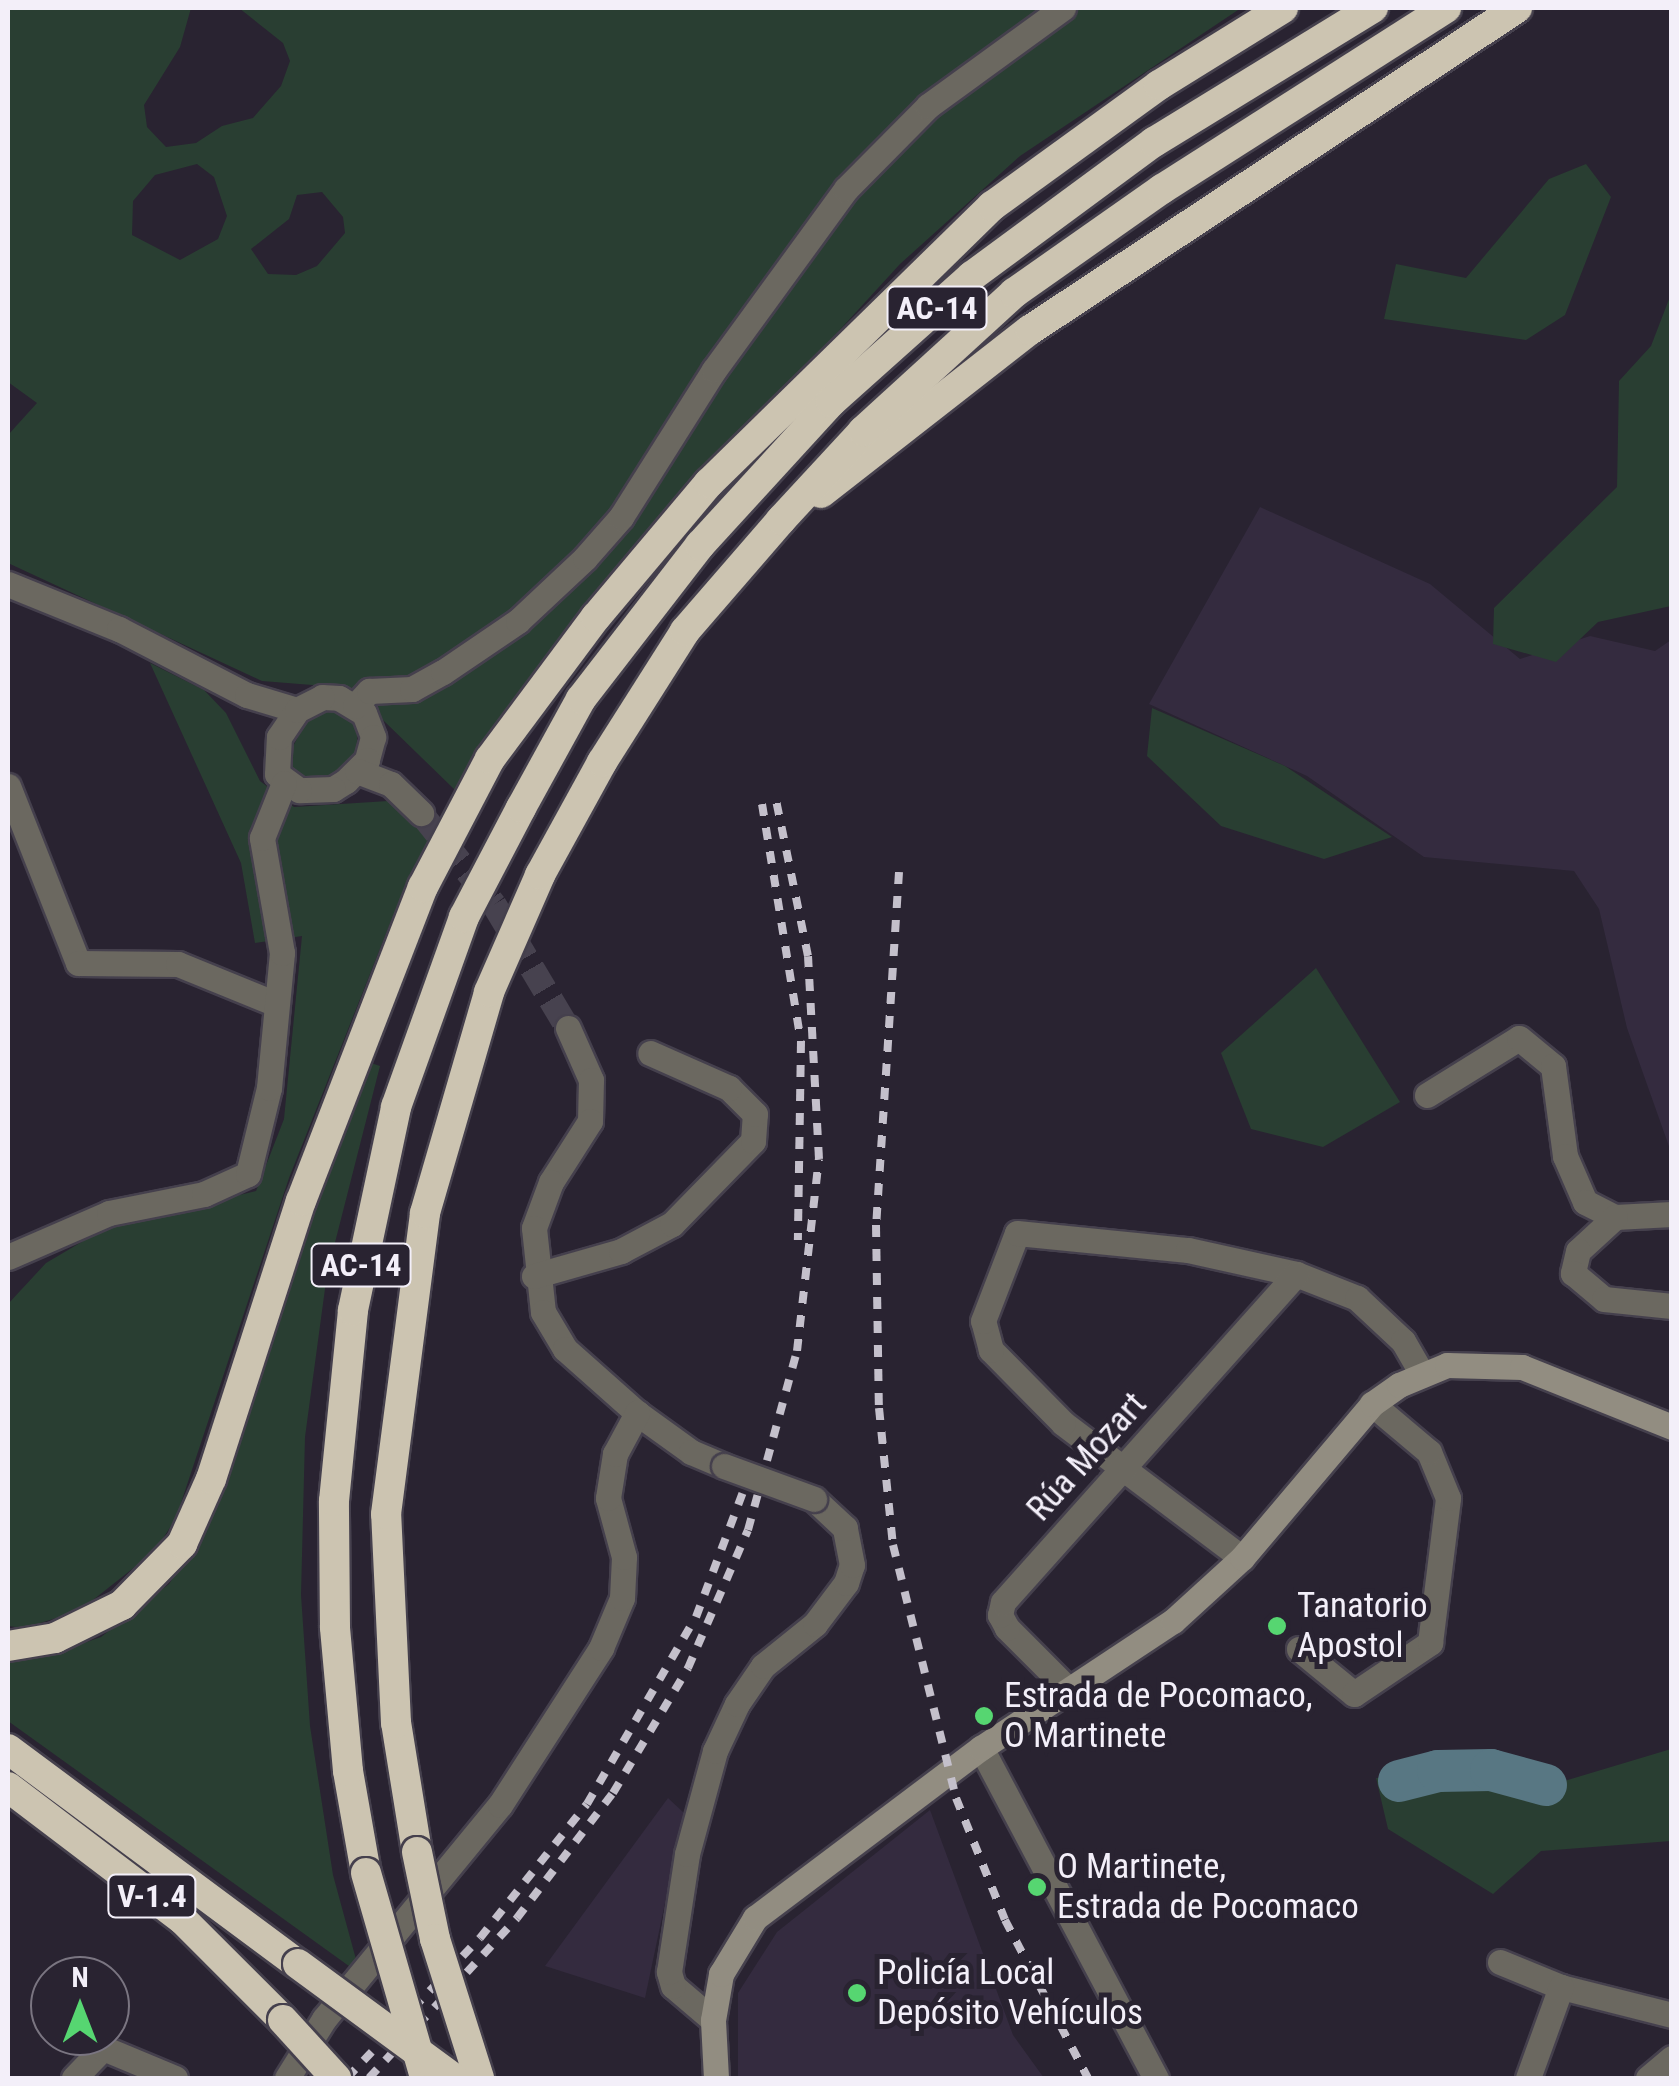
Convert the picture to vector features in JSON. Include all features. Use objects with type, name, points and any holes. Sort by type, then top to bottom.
[{"type":"highway","points":[[8,1646],[55,1638],[122,1605],[182,1544],[212,1478],[301,1201],[423,887],[490,760],[709,483],[992,206],[1159,84],[1283,8]]},
{"type":"highway","name":"AC-14","points":[[424,2078],[366,1873],[348,1771],[335,1627],[335,1482],[352,1310],[396,1108],[464,917],[581,699],[700,545],[818,417],[972,276],[1154,142],[1373,8]]},
{"type":"highway","name":"AC-14","points":[[479,2078],[435,1939],[417,1852],[396,1723],[386,1514],[413,1282],[450,1112],[488,992],[540,875],[602,762],[685,630],[862,431],[1014,293],[1162,189],[1446,8]]},
{"type":"highway","points":[[781,520],[867,463],[1030,330],[1518,8]]},
{"type":"highway","points":[[581,699],[645,590],[844,350]]},
{"type":"highway","name":"V-1.4","points":[[8,1749],[453,2078]]},
{"type":"highway","name":"V-1.4","points":[[8,1787],[183,1920],[336,2078]]},
{"type":"street","points":[[355,706],[368,691],[412,689],[443,672],[518,621],[584,558],[621,517],[767,292],[846,190],[928,106],[1062,8]]},
{"type":"street","points":[[8,584],[119,629],[247,695],[297,710]]},
{"type":"street","points":[[247,695],[279,737]]},
{"type":"street","points":[[8,1257],[108,1213],[204,1194],[248,1174],[270,1088],[276,1004],[280,926],[262,838],[284,783],[276,761],[279,737],[297,710],[322,697],[355,706],[371,724],[371,746],[391,784]]},
{"type":"street","points":[[284,783],[317,792],[333,789],[357,771],[371,746]]},
{"type":"street","points":[[357,771],[372,771],[421,813]]},
{"type":"street","points":[[8,786],[78,963],[178,964],[276,1004]]},
{"type":"street","points":[[568,1028],[591,1080],[590,1121],[551,1182],[534,1228],[534,1276],[543,1312],[566,1349],[637,1412],[691,1452],[814,1499],[845,1528],[852,1565],[846,1583],[815,1624],[763,1666],[736,1704],[715,1751],[687,1854],[669,1972],[673,1986],[713,2020]]},
{"type":"street","points":[[1426,1096],[1519,1038],[1553,1066],[1566,1156],[1585,1202],[1615,1216],[1672,1214]]},
{"type":"street","points":[[534,1276],[621,1250],[672,1224],[753,1141],[755,1114],[729,1088],[650,1052]]},
{"type":"street","points":[[1615,1216],[1578,1250],[1573,1273],[1604,1299],[1672,1306]]},
{"type":"street","points":[[1242,1558],[1063,1424],[991,1350],[983,1321],[1017,1233],[1188,1250],[1296,1274],[1357,1298],[1403,1341],[1421,1372]]},
{"type":"street","name":"Rúa Mozart","points":[[1067,1688],[1007,1628],[1000,1615],[1003,1602],[1296,1274]]},
{"type":"street","points":[[716,2078],[713,2020],[721,1974],[756,1918],[981,1748],[1172,1621],[1242,1558],[1372,1404],[1421,1372],[1448,1365],[1522,1367],[1672,1428]]},
{"type":"street","points":[[1299,1649],[1354,1694],[1430,1642],[1448,1498],[1429,1452],[1372,1404]]},
{"type":"street","points":[[287,2078],[324,2019],[500,1806],[600,1648],[622,1598],[624,1556],[608,1498],[612,1469],[637,1412]]},
{"type":"street","points":[[981,1748],[1156,2078]]},
{"type":"street","points":[[1500,1962],[1562,1987],[1672,2016]]},
{"type":"street","points":[[1528,2078],[1562,1987]]},
{"type":"street","points":[[74,2078],[103,2048],[175,2078]]},
{"type":"street","points":[[1648,2078],[1672,2058]]},
{"type":"shaded area","points":[[1260,507],[1430,584],[1520,659],[1590,636],[1655,651],[1671,640],[1671,1152],[1627,1028],[1599,909],[1574,871],[1424,857],[1307,776],[1149,704]]},
{"type":"shaded area","points":[[668,1798],[684,1813],[645,1998],[545,1966]]},
{"type":"shaded area","points":[[930,1810],[1013,2035],[1044,2078],[738,2078],[738,1993],[777,1932]]},
{"type":"green space","points":[[8,8],[191,8],[180,47],[144,105],[147,127],[166,147],[196,143],[222,126],[253,118],[281,86],[290,61],[283,43],[239,8],[1241,8],[1020,156],[900,264],[644,544],[456,791],[350,688],[262,681],[8,563],[8,435],[37,403],[8,382]],"holes":[[[197,164],[214,177],[227,216],[218,239],[180,260],[132,235],[133,201],[155,175]],[[322,192],[343,217],[345,233],[317,266],[296,275],[268,274],[251,249],[289,219],[297,195]]]},
{"type":"green space","points":[[1586,164],[1611,197],[1565,315],[1526,340],[1384,319],[1396,264],[1466,278],[1549,179]]},
{"type":"green space","points":[[1671,294],[1671,606],[1598,622],[1556,662],[1493,644],[1494,608],[1617,487],[1619,381],[1651,346]]},
{"type":"green space","points":[[150,663],[204,690],[226,713],[260,781],[294,807],[388,801],[433,838],[391,921],[289,1178],[176,1518],[155,1551],[79,1611],[24,1628],[8,1626],[8,1304],[46,1263],[107,1227],[256,1191],[284,1119],[302,936],[255,943],[241,863]]},
{"type":"green space","points":[[1152,708],[1285,766],[1392,837],[1324,859],[1221,826],[1147,756]]},
{"type":"green space","points":[[329,710],[358,723],[356,756],[333,778],[302,781],[289,766],[290,752],[306,722]]},
{"type":"green space","points":[[1316,968],[1400,1102],[1323,1147],[1251,1129],[1221,1053]]},
{"type":"green space","points":[[365,1061],[380,1066],[327,1274],[305,1437],[301,1595],[310,1726],[333,1875],[360,1974],[8,1721],[8,1659],[41,1658],[101,1637],[169,1584],[196,1543]]},
{"type":"green space","points":[[1671,1749],[1671,1841],[1541,1851],[1493,1894],[1388,1829],[1376,1778],[1492,1775],[1541,1788]]},
{"type":"waterway","points":[[1399,1781],[1438,1771],[1491,1770],[1546,1785]]},
{"type":"tunnel","points":[[421,813],[494,904],[568,1028]]},
{"type":"railway","points":[[369,2078],[517,1918],[613,1793],[688,1668],[748,1530],[797,1351],[819,1159],[808,956],[776,800]]},
{"type":"railway","points":[[762,804],[801,1041],[798,1240]]},
{"type":"railway","points":[[899,872],[876,1225],[879,1408],[893,1545],[956,1798],[1005,1920],[1088,2078]]},
{"type":"railway","points":[[347,2078],[480,1938],[587,1804],[696,1617],[753,1465]]},
{"type":"place","name":"Tanatorio Apostol","points":[[1277,1626]]},
{"type":"place","name":"Estrada de Pocomaco, O Martinete","points":[[984,1716]]},
{"type":"place","name":"O Martinete, Estrada de Pocomaco","points":[[1037,1887]]},
{"type":"place","name":"Policía Local Depósito Vehículos","points":[[857,1993]]}]
